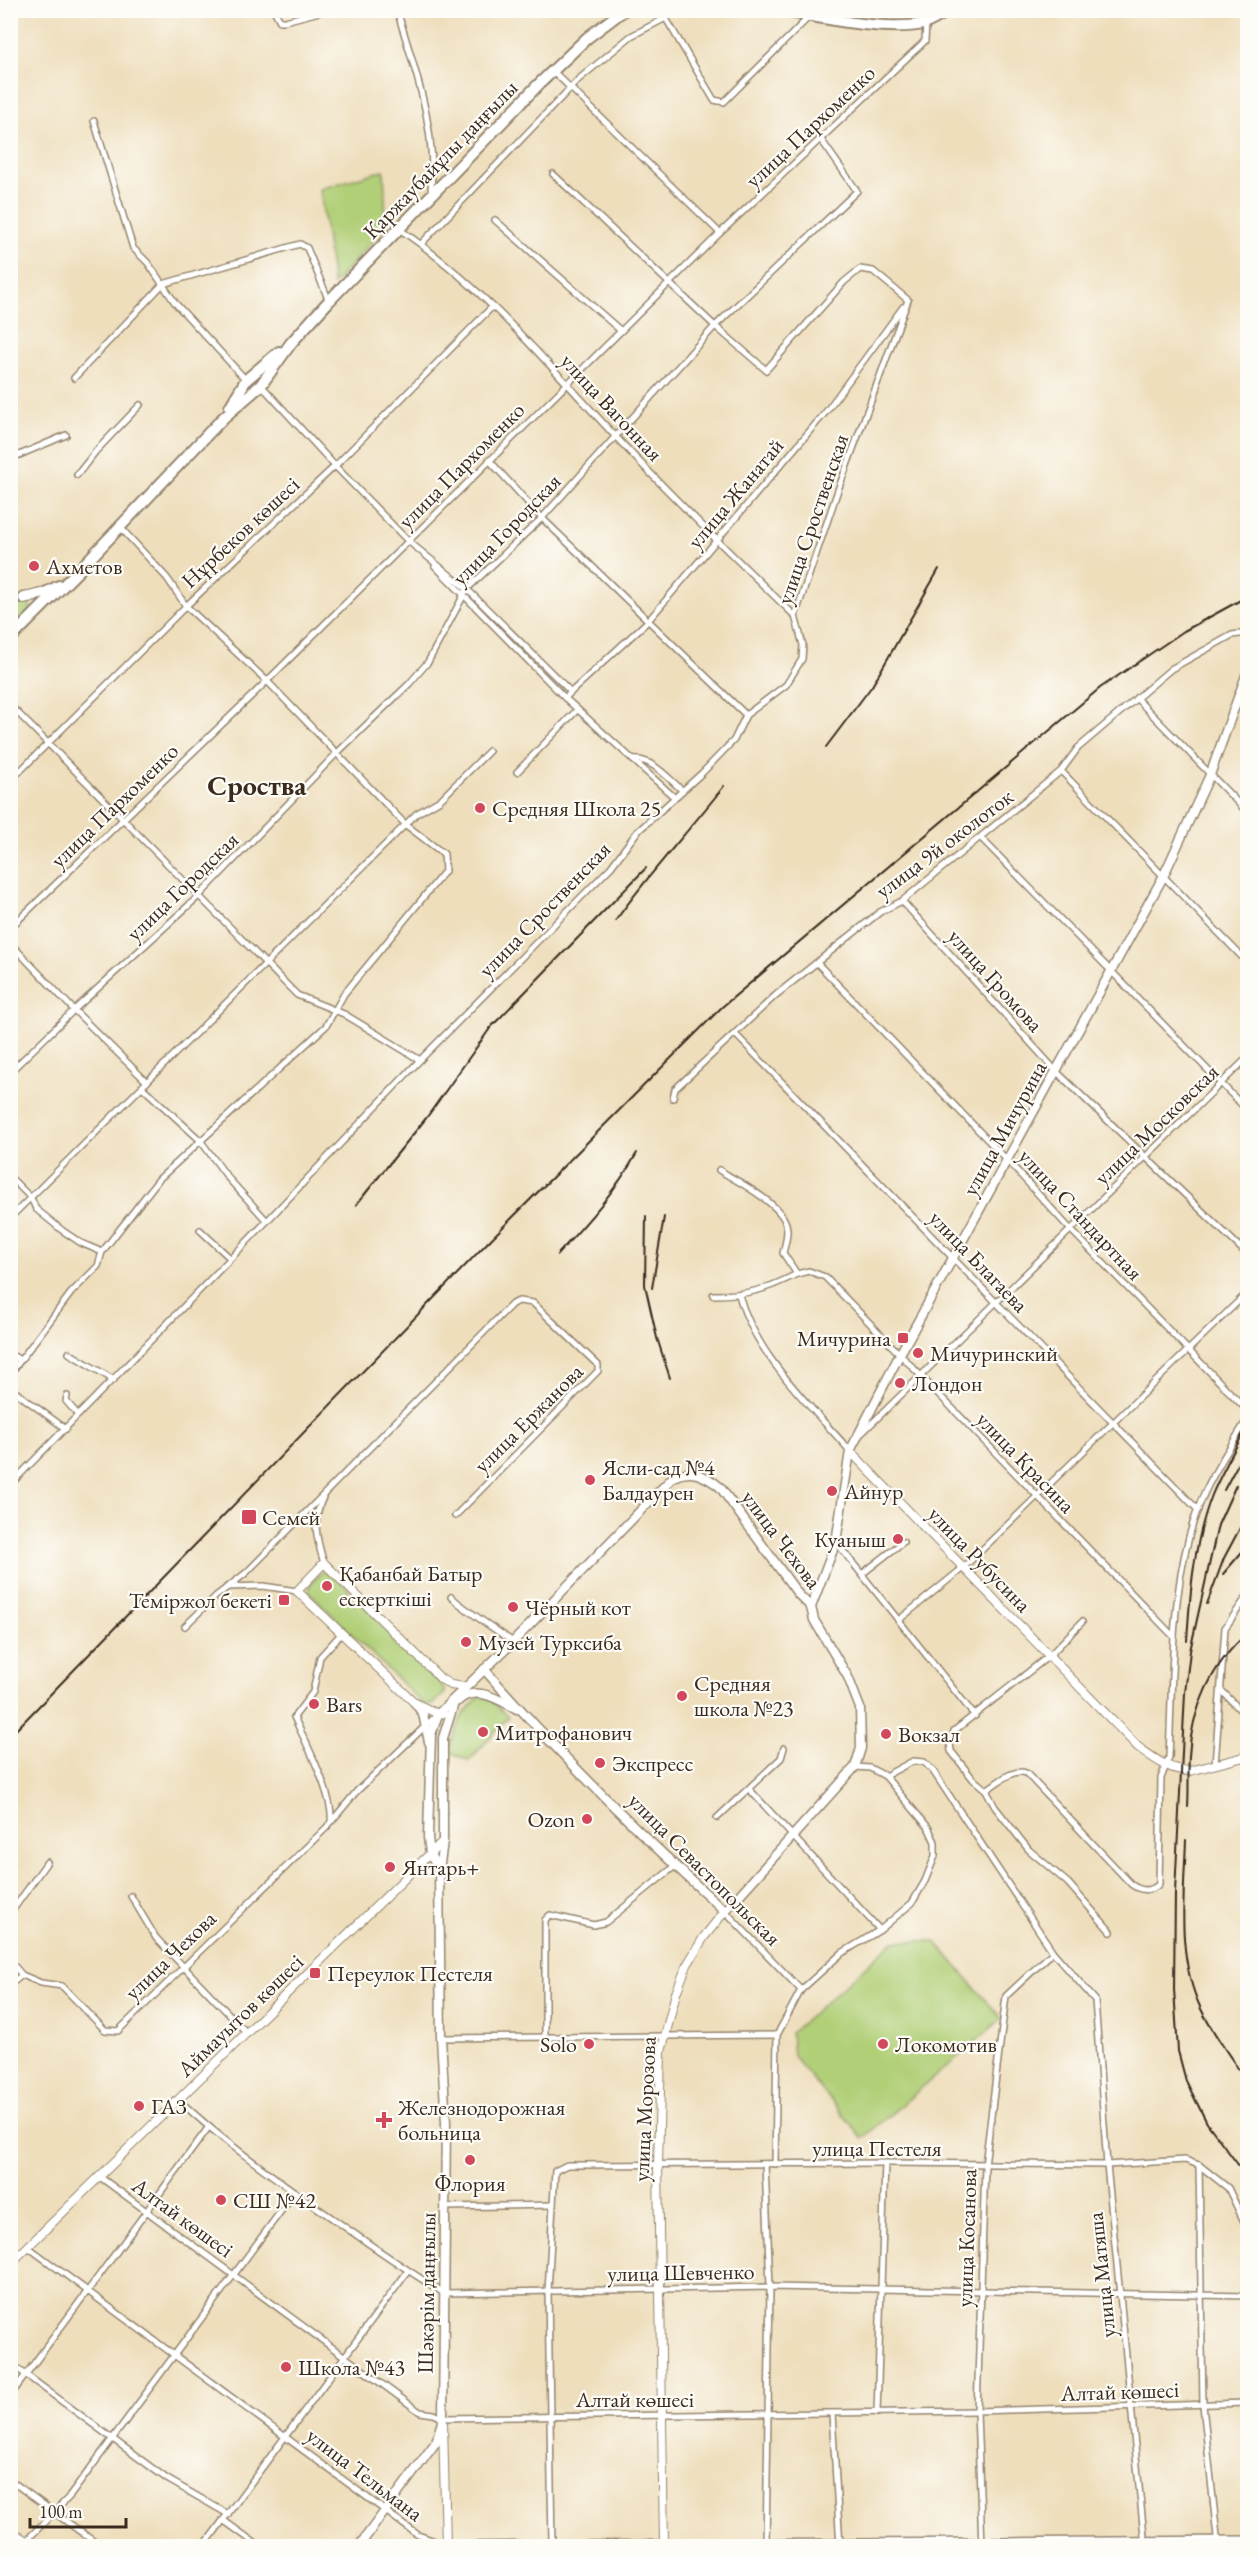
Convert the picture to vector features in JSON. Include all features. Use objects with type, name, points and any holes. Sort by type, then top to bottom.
[{"type":"highway","name":"Қаржаубайұлы даңғылы","points":[[246,387],[263,382],[291,343],[330,301],[552,71],[586,38],[624,10]]},
{"type":"highway","points":[[780,10],[809,17],[903,27],[926,23],[948,10]]},
{"type":"highway","name":"Қаржаубайұлы даңғылы","points":[[80,569],[223,418],[255,371],[291,343]]},
{"type":"highway","points":[[255,371],[263,382]]},
{"type":"highway","points":[[24,598],[54,590],[80,569]]},
{"type":"highway","points":[[10,639],[80,569]]},
{"type":"highway","points":[[10,597],[51,598]]},
{"type":"main road","name":"улица Мичурина","points":[[812,1607],[836,1542],[850,1451],[855,1439],[1163,877],[1210,775],[1248,670]]},
{"type":"main road","name":"улица Чехова","points":[[438,1714],[453,1704],[464,1687],[513,1642],[673,1477],[682,1472],[706,1477],[720,1487],[798,1594],[812,1607]]},
{"type":"main road","points":[[812,1607],[814,1620],[848,1677],[860,1708],[861,1748],[855,1767]]},
{"type":"main road","name":"улица Севастопольская","points":[[484,1669],[522,1712],[675,1866],[725,1911]]},
{"type":"main road","points":[[453,1704],[464,1695],[474,1693],[490,1695],[522,1712]]},
{"type":"main road","points":[[415,1703],[423,1714],[430,1750]]},
{"type":"main road","name":"Шәкәрім даңғылы","points":[[358,2547],[436,2442],[442,2418],[446,2123],[441,2038],[439,1871],[443,1841],[443,1738],[453,1704]]},
{"type":"main road","name":"Шәкәрім даңғылы","points":[[438,1714],[431,1735],[428,1837],[430,1854],[439,1871]]},
{"type":"main road","name":"улица Морозова","points":[[725,1911],[855,1767]]},
{"type":"street","points":[[274,10],[280,21],[285,21],[327,10]]},
{"type":"street","points":[[397,10],[430,124],[433,148],[431,196]]},
{"type":"street","points":[[661,10],[664,19],[714,100],[724,102],[809,17]]},
{"type":"street","points":[[422,244],[579,79],[631,36],[664,19]]},
{"type":"street","name":"улица Пархоменко","points":[[10,928],[267,681],[407,540],[720,233],[925,40],[926,23]]},
{"type":"street","points":[[552,71],[720,233]]},
{"type":"street","points":[[94,121],[133,248],[163,284],[176,304],[246,387]]},
{"type":"street","name":"улица Городская","points":[[10,1072],[200,895],[428,662],[467,589],[542,518],[715,326],[857,191],[820,138]]},
{"type":"street","points":[[553,174],[715,326],[766,370],[844,282],[860,269],[873,271],[908,300]]},
{"type":"street","points":[[495,220],[621,332]]},
{"type":"street","name":"улица Вагонная","points":[[399,229],[422,244],[492,307],[567,383],[616,437],[795,616]]},
{"type":"street","points":[[75,378],[163,284],[300,244],[307,248],[330,301]]},
{"type":"street","name":"улица Жанатай","points":[[565,698],[648,621],[825,412],[908,300]]},
{"type":"street","name":"улица Сроственская","points":[[10,1485],[114,1380],[420,1060],[603,876],[637,832],[654,819],[734,740],[746,715],[786,685],[802,659],[803,645],[795,616],[838,490],[908,300]]},
{"type":"street","name":"Нұрбеков көшесі","points":[[10,782],[186,606],[335,466],[492,307]]},
{"type":"street","points":[[263,382],[335,466],[407,540],[467,589],[571,692]]},
{"type":"street","points":[[76,475],[140,405]]},
{"type":"street","points":[[10,459],[66,435]]},
{"type":"street","points":[[489,460],[542,518],[746,715]]},
{"type":"street","points":[[10,1374],[71,1293],[98,1266],[102,1252],[159,1179],[326,1026],[333,1009],[446,871],[444,854],[406,825],[267,681],[186,606],[167,578],[120,527]]},
{"type":"street","points":[[424,554],[577,710],[674,797]]},
{"type":"street","name":"улица 9й околоток","points":[[673,1098],[675,1089],[777,995],[880,912],[902,901],[981,838],[1061,771],[1078,748],[1171,669],[1232,635],[1248,633]]},
{"type":"street","points":[[1136,698],[1248,813]]},
{"type":"street","points":[[10,705],[297,994],[333,1009],[420,1060]]},
{"type":"street","points":[[516,772],[577,710]]},
{"type":"street","points":[[10,1218],[416,814],[440,800],[489,751]]},
{"type":"street","points":[[633,760],[640,759],[649,763],[682,790]]},
{"type":"street","points":[[1061,771],[1248,963]]},
{"type":"street","points":[[981,838],[1248,1111]]},
{"type":"street","name":"улица Громова","points":[[902,901],[1056,1071],[1248,1255]]},
{"type":"street","points":[[10,943],[147,1082]]},
{"type":"street","name":"улица Стандартная","points":[[817,963],[1007,1160],[1070,1229],[1248,1411]]},
{"type":"street","name":"улица Благаева","points":[[736,1035],[1198,1510]]},
{"type":"street","name":"улица Московская","points":[[855,1439],[1248,1057]]},
{"type":"street","points":[[142,1087],[200,1140],[228,1178],[267,1221]]},
{"type":"street","points":[[713,1295],[739,1295],[766,1289],[797,1274],[783,1253],[786,1224],[782,1217],[764,1200],[718,1170]]},
{"type":"street","points":[[10,1177],[31,1198],[36,1209],[81,1243],[102,1252]]},
{"type":"street","points":[[200,1230],[230,1258]]},
{"type":"street","name":"улица Красина","points":[[797,1274],[809,1271],[825,1277],[1174,1636]]},
{"type":"street","points":[[900,1619],[963,1568],[1248,1292]]},
{"type":"street","name":"улица Рубусина","points":[[739,1295],[745,1319],[758,1342],[850,1451],[1130,1739],[1165,1766],[1190,1771],[1248,1756]]},
{"type":"street","name":"улица Ержанова","points":[[325,1493],[512,1304],[519,1301],[533,1303],[598,1365],[598,1371],[455,1516]]},
{"type":"street","points":[[69,1353],[114,1380]]},
{"type":"street","points":[[10,1354],[20,1360]]},
{"type":"street","points":[[10,1388],[66,1429]]},
{"type":"street","points":[[67,1396],[66,1401],[70,1408],[78,1415]]},
{"type":"street","points":[[986,1790],[1014,1772],[1019,1770],[1026,1773],[1126,1879],[1138,1889],[1148,1890],[1159,1884],[1161,1785],[1169,1757],[1174,1636],[1179,1588],[1198,1510],[1205,1492],[1248,1418]]},
{"type":"street","points":[[325,1493],[314,1522],[324,1563],[441,1679],[451,1685],[464,1687]]},
{"type":"street","points":[[185,1626],[246,1573],[325,1493]]},
{"type":"street","points":[[836,1542],[900,1619],[975,1716]]},
{"type":"street","name":"улица Рубусина","points":[[862,1574],[903,1542]]},
{"type":"street","points":[[297,1591],[324,1563]]},
{"type":"street","points":[[226,1588],[263,1586],[297,1591],[415,1703],[438,1714]]},
{"type":"street","points":[[1215,1765],[1225,1628],[1248,1595]]},
{"type":"street","points":[[451,1596],[475,1618],[513,1642]]},
{"type":"street","points":[[1082,1622],[1050,1655],[951,1735],[951,1751],[973,1779],[986,1790],[995,1807],[1029,1850],[1068,1883],[1111,1932]]},
{"type":"street","points":[[331,1823],[332,1815],[324,1789],[294,1717],[313,1692],[320,1657],[341,1634]]},
{"type":"street","points":[[441,1679],[453,1704]]},
{"type":"street","points":[[1221,1689],[1248,1718]]},
{"type":"street","name":"улица Чехова","points":[[22,1975],[41,1983],[62,1986],[105,2030],[118,2031],[331,1823],[357,1791],[438,1714]]},
{"type":"street","points":[[717,1818],[781,1758],[784,1748]]},
{"type":"street","points":[[885,1776],[913,1761],[924,1762],[940,1781],[1053,1952]]},
{"type":"street","points":[[775,2164],[777,2035],[801,1990],[852,1946],[880,1930],[912,1903],[925,1881],[935,1856],[935,1842],[928,1827],[885,1776],[870,1768],[855,1767]]},
{"type":"street","points":[[750,1789],[880,1930]]},
{"type":"street","name":"Аймауытов көшесі","points":[[10,2264],[443,1841]]},
{"type":"street","points":[[10,1914],[47,1862]]},
{"type":"street","points":[[545,2038],[547,1917],[550,1915],[594,1924],[606,1922],[675,1866]]},
{"type":"street","points":[[131,1896],[156,1938],[247,2033]]},
{"type":"street","name":"улица Севастопольская","points":[[725,1911],[801,1990]]},
{"type":"street","name":"улица Морозова","points":[[664,2545],[658,2165],[663,2037],[687,1965],[704,1937],[725,1911]]},
{"type":"street","name":"улица Матяша","points":[[1053,1952],[1095,2000],[1107,2165],[1145,2544]]},
{"type":"street","name":"улица Косанова","points":[[982,2543],[977,2411],[985,2165],[1006,1996],[1053,1952]]},
{"type":"street","points":[[10,1961],[22,1975],[10,1985]]},
{"type":"street","points":[[441,2038],[777,2035]]},
{"type":"street","points":[[179,2100],[208,2128],[295,2192],[408,2271],[444,2293]]},
{"type":"street","points":[[10,2396],[208,2128]]},
{"type":"street","name":"улица Пестеля","points":[[553,2205],[555,2171],[567,2165],[885,2163],[1107,2165],[1185,2160],[1200,2165]]},
{"type":"street","points":[[877,2413],[885,2163]]},
{"type":"street","points":[[765,2164],[770,2287],[766,2544]]},
{"type":"street","points":[[1200,2165],[1228,2188],[1248,2230]]},
{"type":"street","points":[[1200,2165],[1203,2405],[1218,2547]]},
{"type":"street","name":"Алтай көшесі","points":[[100,2177],[420,2412],[442,2418],[832,2414],[1131,2408],[1248,2403]]},
{"type":"street","points":[[10,2530],[27,2545],[70,2496],[232,2274],[295,2192]]},
{"type":"street","points":[[446,2207],[553,2205],[548,2291],[552,2546]]},
{"type":"street","name":"улица Тельмана","points":[[28,2247],[418,2535],[446,2546],[1145,2544],[1248,2539]]},
{"type":"street","points":[[204,2547],[408,2271]]},
{"type":"street","name":"улица Шевченко","points":[[444,2293],[881,2287],[1248,2296]]},
{"type":"street","points":[[10,2362],[167,2479],[228,2514]]},
{"type":"street","points":[[832,2414],[840,2544]]},
{"type":"street","points":[[442,2418],[446,2546]]},
{"type":"street","points":[[10,2480],[100,2547]]},
{"type":"street","points":[[223,2520],[259,2547]]},
{"type":"green space","points":[[384,170],[386,226],[333,285],[320,189]]},
{"type":"green space","points":[[11,597],[24,598],[30,603],[30,612],[11,628]]},
{"type":"green space","points":[[322,1572],[332,1573],[441,1683],[445,1693],[432,1705],[423,1704],[309,1592],[310,1583]]},
{"type":"green space","points":[[483,1692],[508,1717],[469,1761],[448,1751],[462,1716]]},
{"type":"green space","name":"Локомотив","points":[[894,1941],[935,1941],[1002,2019],[863,2138],[793,2056],[791,2033]]},
{"type":"railway","points":[[826,747],[872,686],[939,569]]},
{"type":"railway","points":[[10,1736],[492,1238],[722,1007],[1100,688],[1184,631],[1248,596]]},
{"type":"railway","points":[[616,920],[724,786]]},
{"type":"railway","points":[[356,1205],[427,1117],[491,1027],[646,868]]},
{"type":"railway","points":[[557,1255],[610,1194],[637,1153]]},
{"type":"railway","points":[[646,1216],[645,1285],[657,1338],[670,1378]]},
{"type":"railway","points":[[652,1288],[664,1217]]},
{"type":"railway","points":[[1187,1641],[1194,1567],[1201,1530],[1212,1495],[1248,1424]]},
{"type":"railway","points":[[1224,1490],[1248,1445]]},
{"type":"railway","points":[[1236,1485],[1218,1525],[1190,1651],[1185,1693],[1175,1892],[1174,1989],[1178,2051],[1186,2081],[1207,2123],[1248,2178]]},
{"type":"railway","points":[[1207,1604],[1224,1558],[1248,1513]]},
{"type":"railway","points":[[1223,1574],[1248,1545]]},
{"type":"railway","points":[[1188,1807],[1191,1739],[1199,1705],[1206,1688],[1224,1658],[1248,1633]]},
{"type":"railway","points":[[1186,1840],[1183,1926],[1193,1989],[1211,2028],[1248,2083]]},
{"type":"place","name":"Ахметов","points":[[34,566]]},
{"type":"place","name":"Средняя Школа 25","points":[[480,808]]},
{"type":"place","name":"Мичурина","points":[[903,1338]]},
{"type":"place","name":"Мичуринский","points":[[918,1353]]},
{"type":"place","name":"Лондон","points":[[900,1383]]},
{"type":"place","name":"Ясли-сад №4 Балдаурен","points":[[590,1480]]},
{"type":"place","name":"Айнур","points":[[832,1491]]},
{"type":"place","name":"Семей","points":[[249,1517]]},
{"type":"place","name":"Куаныш","points":[[898,1539]]},
{"type":"place","name":"Қабанбай Батыр ескерткіші","points":[[327,1586]]},
{"type":"place","name":"Теміржол бекеті","points":[[284,1600]]},
{"type":"place","name":"Чёрный кот","points":[[513,1607]]},
{"type":"place","name":"Музей Турксиба","points":[[466,1642]]},
{"type":"place","name":"Средняя школа №23","points":[[682,1696]]},
{"type":"place","name":"Bars","points":[[314,1704]]},
{"type":"place","name":"Митрофанович","points":[[483,1732]]},
{"type":"place","name":"Вокзал","points":[[886,1734]]},
{"type":"place","name":"Экспресс","points":[[600,1763]]},
{"type":"place","name":"Ozon","points":[[587,1819]]},
{"type":"place","name":"Янтарь+","points":[[390,1867]]},
{"type":"place","name":"Переулок Пестеля","points":[[315,1973]]},
{"type":"place","name":"Solo","points":[[589,2044]]},
{"type":"place","name":"Локомотив","points":[[883,2044]]},
{"type":"place","name":"ГАЗ","points":[[139,2106]]},
{"type":"place","name":"Железнодорожная больница","points":[[384,2120]]},
{"type":"place","name":"Флория","points":[[470,2160]]},
{"type":"place","name":"СШ №42","points":[[221,2200]]},
{"type":"place","name":"Школа №43","points":[[286,2367]]},
{"type":"district","name":"Сроства","points":[[257,785]]}]
